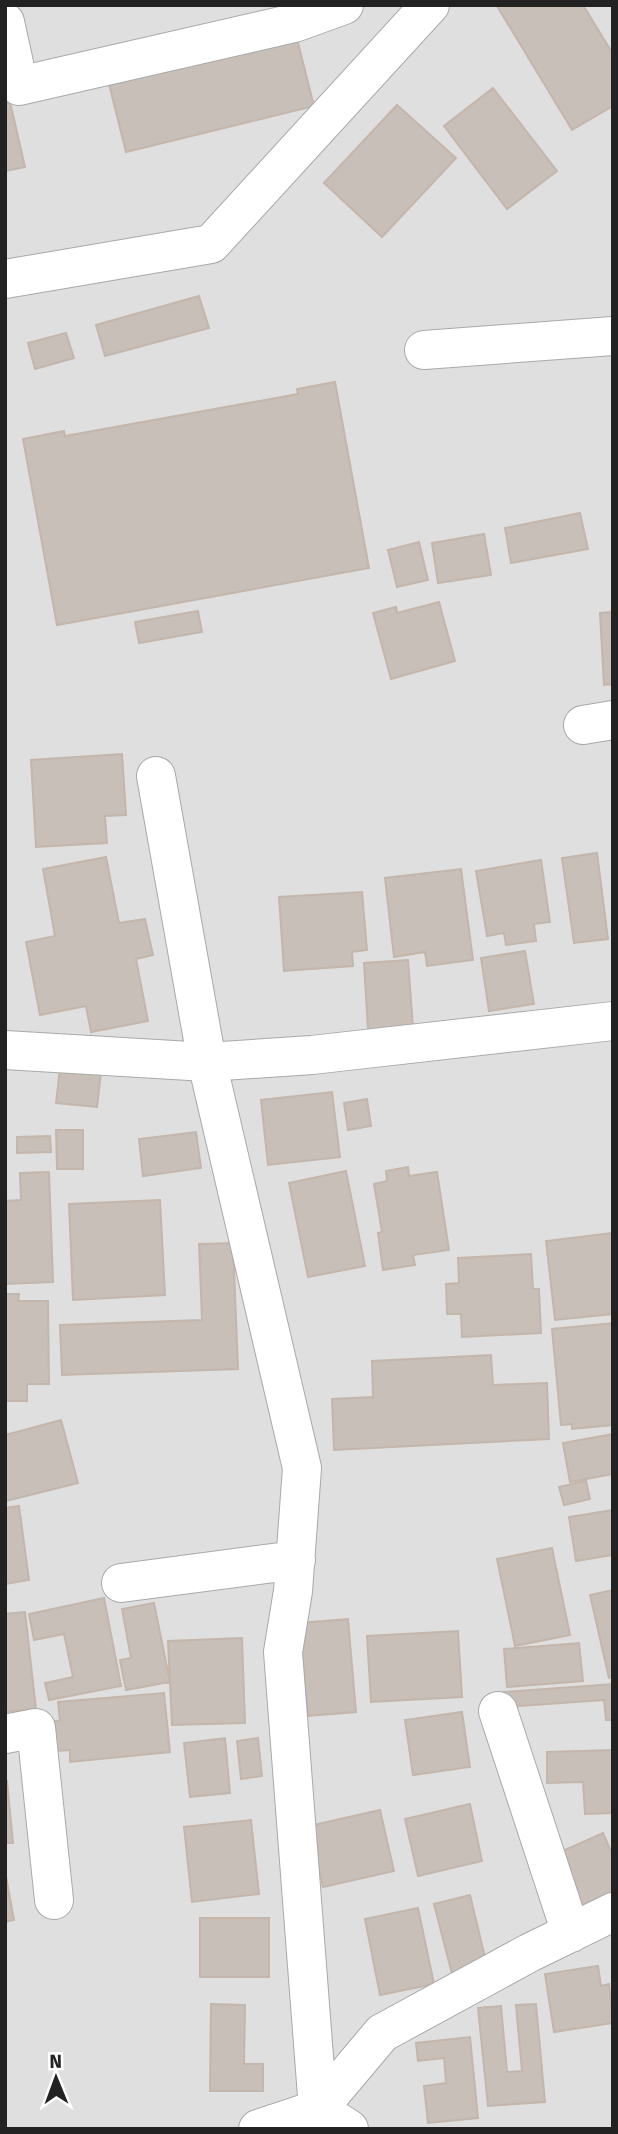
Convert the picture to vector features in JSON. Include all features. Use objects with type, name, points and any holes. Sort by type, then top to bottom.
[{"type":"street","points":[[5,22],[19,86],[294,23],[344,5]]},
{"type":"street","points":[[5,279],[211,244],[430,5]]},
{"type":"street","points":[[424,350],[613,336]]},
{"type":"street","points":[[156,776],[207,1062],[302,1468],[296,1560],[283,1652],[334,2119]]},
{"type":"street","points":[[5,1051],[207,1062],[312,1055],[613,1021]]},
{"type":"street","points":[[121,1583],[296,1560]]},
{"type":"street","points":[[498,1711],[571,1933]]},
{"type":"street","points":[[5,1734],[36,1728],[54,1900]]},
{"type":"street","points":[[334,2119],[382,2033],[529,1953],[613,1912]]},
{"type":"street","points":[[258,2129],[334,2119]]},
{"type":"shaded area","points":[[5,5],[613,5],[613,2129],[5,2129]]},
{"type":"building","points":[[583,5],[613,54],[613,106],[572,130],[497,6]]},
{"type":"building","points":[[297,39],[314,106],[126,152],[109,84]]},
{"type":"building","points":[[493,88],[557,171],[507,209],[444,126]]},
{"type":"building","points":[[10,102],[25,167],[5,171],[5,103]]},
{"type":"building","points":[[397,105],[456,158],[382,237],[324,183]]},
{"type":"building","points":[[199,296],[209,328],[105,356],[96,325]]},
{"type":"building","points":[[66,333],[74,358],[35,369],[28,343]]},
{"type":"building","points":[[335,382],[369,568],[57,625],[23,439],[64,431],[65,436],[298,394],[297,389]]},
{"type":"building","points":[[580,513],[588,549],[511,563],[505,528]]},
{"type":"building","points":[[484,534],[491,575],[438,583],[432,543]]},
{"type":"building","points":[[419,542],[428,580],[397,587],[388,550]]},
{"type":"building","points":[[439,602],[455,661],[391,679],[373,613],[396,607],[397,613]]},
{"type":"building","points":[[198,611],[202,632],[139,643],[135,622]]},
{"type":"building","points":[[613,612],[613,684],[604,685],[600,613]]},
{"type":"building","points":[[122,754],[126,815],[105,816],[107,843],[36,847],[31,760]]},
{"type":"building","points":[[597,853],[608,939],[574,943],[562,858]]},
{"type":"building","points":[[106,857],[119,923],[145,919],[153,955],[136,959],[148,1021],[91,1032],[86,1006],[40,1015],[26,942],[55,936],[43,869]]},
{"type":"building","points":[[541,860],[550,922],[534,924],[536,941],[506,945],[504,933],[487,936],[476,871]]},
{"type":"building","points":[[461,869],[473,960],[427,966],[425,952],[394,957],[385,878]]},
{"type":"building","points":[[362,892],[367,950],[352,952],[353,966],[284,971],[279,897]]},
{"type":"building","points":[[525,951],[534,1004],[489,1011],[481,958]]},
{"type":"building","points":[[408,960],[413,1027],[368,1030],[364,963]]},
{"type":"building","points":[[61,1060],[102,1064],[97,1107],[56,1103]]},
{"type":"building","points":[[332,1092],[340,1157],[268,1165],[261,1100]]},
{"type":"building","points":[[367,1099],[371,1126],[348,1130],[344,1103]]},
{"type":"building","points":[[56,1130],[83,1130],[83,1169],[57,1169]]},
{"type":"building","points":[[196,1132],[201,1168],[143,1176],[139,1139]]},
{"type":"building","points":[[50,1136],[51,1152],[17,1153],[17,1137]]},
{"type":"building","points":[[408,1167],[409,1176],[437,1172],[449,1250],[413,1255],[415,1265],[383,1270],[378,1233],[382,1232],[374,1184],[387,1181],[386,1171]]},
{"type":"building","points":[[346,1171],[365,1266],[308,1277],[289,1183]]},
{"type":"building","points":[[49,1172],[53,1282],[5,1284],[5,1201],[21,1200],[20,1173]]},
{"type":"building","points":[[160,1200],[165,1295],[73,1300],[69,1204]]},
{"type":"building","points":[[613,1233],[613,1314],[555,1320],[546,1241]]},
{"type":"building","points":[[233,1243],[238,1369],[62,1375],[60,1325],[202,1320],[199,1244]]},
{"type":"building","points":[[531,1254],[533,1289],[539,1289],[541,1333],[462,1337],[461,1314],[447,1314],[446,1284],[459,1283],[458,1258]]},
{"type":"building","points":[[5,1294],[19,1294],[18,1301],[48,1301],[49,1384],[27,1384],[27,1401],[5,1401]]},
{"type":"building","points":[[613,1323],[613,1425],[572,1429],[572,1424],[561,1425],[552,1329]]},
{"type":"building","points":[[491,1355],[493,1385],[547,1383],[549,1439],[334,1450],[332,1399],[373,1397],[372,1361]]},
{"type":"building","points":[[61,1420],[78,1483],[6,1501],[5,1435]]},
{"type":"building","points":[[613,1434],[613,1474],[570,1482],[563,1443]]},
{"type":"building","points":[[586,1481],[590,1499],[564,1505],[559,1487]]},
{"type":"building","points":[[19,1506],[29,1580],[5,1584],[5,1508]]},
{"type":"building","points":[[613,1510],[613,1555],[576,1561],[569,1517]]},
{"type":"building","points":[[552,1548],[570,1635],[515,1646],[497,1559]]},
{"type":"building","points":[[613,1590],[613,1677],[609,1678],[590,1595]]},
{"type":"building","points":[[104,1598],[121,1686],[49,1700],[45,1683],[73,1677],[64,1634],[34,1640],[29,1614]]},
{"type":"building","points":[[154,1603],[170,1682],[126,1690],[120,1660],[131,1658],[122,1609]]},
{"type":"building","points":[[25,1612],[36,1709],[5,1712],[5,1614]]},
{"type":"building","points":[[348,1619],[356,1712],[308,1716],[299,1623]]},
{"type":"building","points":[[458,1631],[462,1697],[371,1702],[367,1636]]},
{"type":"building","points":[[242,1638],[245,1723],[172,1725],[168,1641]]},
{"type":"building","points":[[579,1643],[583,1681],[507,1687],[504,1649]]},
{"type":"building","points":[[613,1684],[613,1720],[606,1720],[604,1700],[505,1707],[504,1692]]},
{"type":"building","points":[[164,1693],[170,1752],[70,1762],[70,1750],[57,1751],[54,1721],[60,1721],[58,1702]]},
{"type":"building","points":[[462,1712],[470,1767],[413,1775],[405,1720]]},
{"type":"building","points":[[225,1738],[230,1793],[190,1797],[184,1743]]},
{"type":"building","points":[[258,1738],[262,1776],[241,1779],[237,1741]]},
{"type":"building","points":[[613,1750],[613,1813],[585,1814],[583,1782],[547,1783],[547,1752]]},
{"type":"building","points":[[7,1781],[13,1843],[5,1843]]},
{"type":"building","points":[[470,1804],[482,1861],[418,1876],[405,1819]]},
{"type":"building","points":[[380,1810],[394,1871],[323,1887],[309,1826]]},
{"type":"building","points":[[251,1820],[259,1894],[192,1902],[184,1827]]},
{"type":"building","points":[[603,1833],[613,1856],[613,1904],[586,1915],[558,1853]]},
{"type":"building","points":[[5,1871],[14,1920],[5,1922]]},
{"type":"building","points":[[470,1895],[488,1970],[453,1978],[434,1904]]},
{"type":"building","points":[[418,1908],[434,1984],[380,1995],[365,1919]]},
{"type":"building","points":[[200,1918],[269,1918],[269,1977],[200,1977]]},
{"type":"building","points":[[598,1966],[601,1986],[609,1984],[613,2023],[554,2032],[545,1974]]},
{"type":"building","points":[[211,2004],[245,2005],[244,2064],[263,2064],[263,2091],[210,2091]]},
{"type":"building","points":[[536,2004],[545,2102],[488,2106],[478,2008],[501,2006],[507,2072],[522,2071],[516,2005]]},
{"type":"building","points":[[470,2037],[478,2118],[428,2123],[424,2086],[446,2083],[444,2058],[418,2061],[416,2043]]}]
